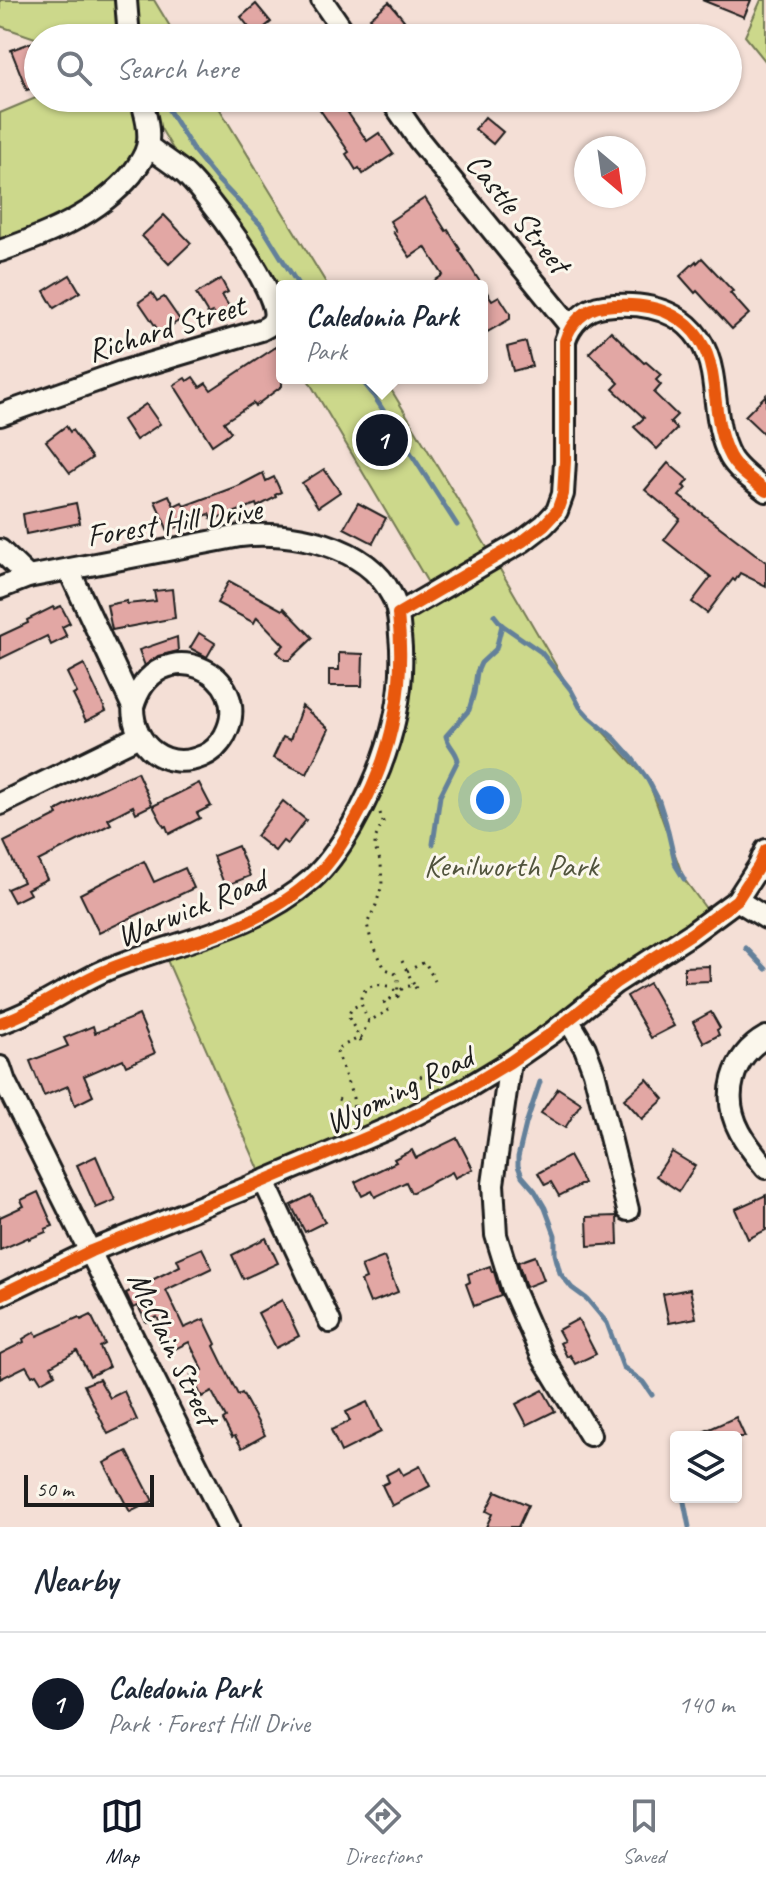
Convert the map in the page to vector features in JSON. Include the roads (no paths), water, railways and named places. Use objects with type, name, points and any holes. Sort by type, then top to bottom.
[{"type":"street","points":[[126,0],[128,24]]},
{"type":"street","points":[[322,0],[338,24]]},
{"type":"street","points":[[0,251],[51,232],[106,200],[139,166],[148,146],[144,112]]},
{"type":"street","name":"Castle Street","points":[[400,112],[571,327]]},
{"type":"street","name":"Richard Street","points":[[0,415],[121,372],[261,330],[274,321],[271,295],[229,227],[185,173],[148,146]]},
{"type":"street","points":[[398,614],[523,541],[557,511],[564,486],[565,341],[571,327],[594,309],[645,306],[660,309],[688,324],[706,352],[720,427],[731,459],[766,491]]},
{"type":"street","name":"Forest Hill Drive","points":[[0,588],[28,577],[259,534],[305,539],[335,549],[371,569],[391,594],[398,614]]},
{"type":"street","points":[[0,550],[28,577]]},
{"type":"street","points":[[69,570],[133,707]]},
{"type":"street","name":"Warwick Road","points":[[0,1023],[111,968],[253,919],[294,893],[323,868],[338,850],[370,794],[388,746],[401,673],[398,614]]},
{"type":"street","points":[[176,664],[193,665],[208,671],[220,681],[230,703],[229,728],[210,753],[195,760],[178,762],[163,758],[149,749],[139,736],[133,707],[147,678],[176,664]]},
{"type":"street","points":[[0,804],[139,736]]},
{"type":"street","name":"Wyoming Road","points":[[0,1295],[91,1251],[387,1129],[462,1091],[510,1062],[569,1021],[615,983],[737,900],[766,850]]},
{"type":"street","points":[[737,900],[766,918]]},
{"type":"street","points":[[569,1021],[585,1048],[594,1072],[628,1210]]},
{"type":"street","points":[[766,1037],[742,1057],[734,1075],[730,1102],[740,1133],[766,1168]]},
{"type":"street","points":[[510,1062],[493,1184],[496,1235],[513,1290],[542,1356],[590,1435]]},
{"type":"street","name":"McClain Street","points":[[0,1067],[228,1527]]},
{"type":"street","points":[[264,1181],[330,1322]]},
{"type":"waterway","points":[[170,112],[194,151],[261,225],[295,280]]},
{"type":"waterway","points":[[365,384],[457,525]]},
{"type":"waterway","points":[[494,615],[502,625],[541,652],[571,690],[580,707],[615,739],[648,780],[659,801],[676,866],[684,879]]},
{"type":"waterway","points":[[433,844],[440,796],[458,760],[446,736],[469,710],[477,672],[481,663],[496,649],[502,625]]},
{"type":"waterway","points":[[746,948],[766,969]]},
{"type":"waterway","points":[[540,1082],[526,1124],[518,1166],[545,1208],[555,1235],[555,1254],[560,1273],[607,1323],[623,1367],[643,1382],[652,1395]]},
{"type":"waterway","points":[[684,1503],[689,1527]]},
{"type":"place","name":"Caledonia Park","points":[[382,440]]},
{"type":"park label","name":"Kenilworth Park","points":[[511,865]]}]
